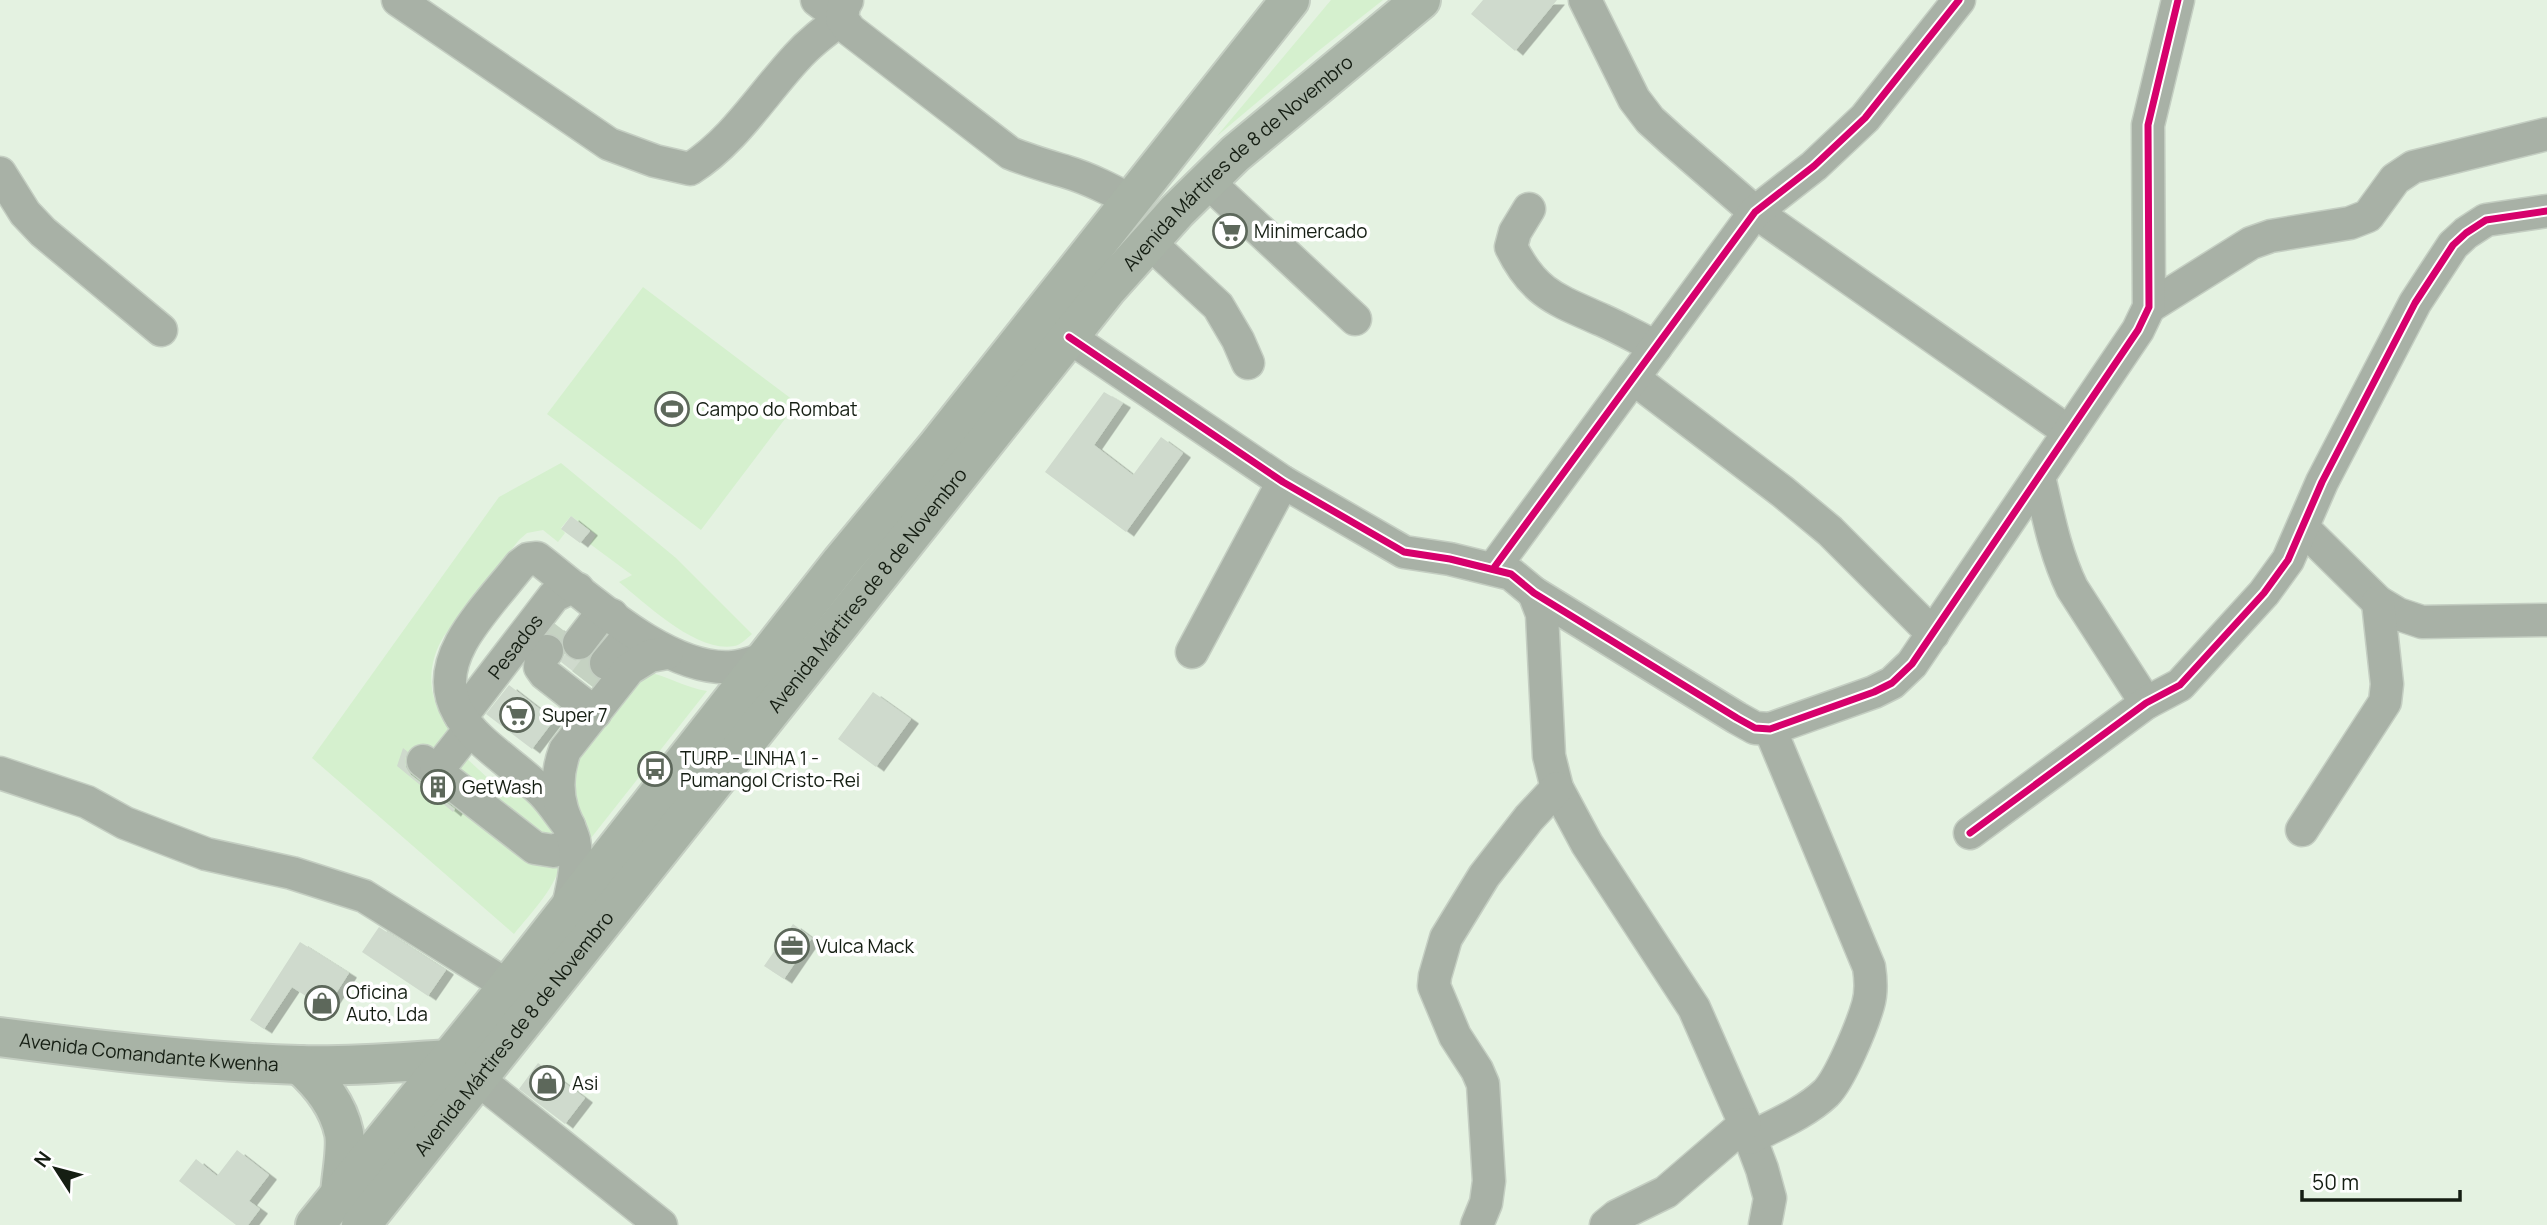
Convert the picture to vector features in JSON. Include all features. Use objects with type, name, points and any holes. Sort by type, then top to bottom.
[{"type":"main road","name":"Avenida Mártires de 8 de Novembro","points":[[361,1225],[464,1069],[508,986],[764,659],[1290,0]]},
{"type":"main road","name":"Avenida Mártires de 8 de Novembro","points":[[315,1225],[340,1194],[464,1069],[883,568],[1108,288],[1149,242],[1207,181],[1265,128],[1421,0]]},
{"type":"main road","name":"Avenida Comandante Kwenha","points":[[0,1037],[125,1053],[300,1065],[382,1064],[464,1069]]},
{"type":"main road","name":"Avenida Comandante Kwenha","points":[[300,1065],[317,1080],[332,1100],[345,1135],[340,1194]]},
{"type":"street","points":[[398,0],[609,144],[655,161],[690,169],[708,157],[744,122],[796,58],[845,9]]},
{"type":"street","points":[[817,0],[845,9]]},
{"type":"street","points":[[1585,0],[1634,99],[1650,120],[1755,212],[2070,432]]},
{"type":"street","points":[[1493,569],[1755,212],[1814,166],[1865,118],[1959,0]]},
{"type":"street","points":[[1069,337],[1283,482],[1404,552],[1511,574],[1534,593],[1737,718],[1755,728],[1770,729],[1874,692],[1892,683],[1912,664],[2138,330],[2149,307],[2148,125],[2178,0]]},
{"type":"street","points":[[845,9],[850,30],[1010,153],[1037,165],[1068,172],[1107,187],[1132,201]]},
{"type":"street","points":[[2149,307],[2251,243],[2271,236],[2350,223],[2368,216],[2395,179],[2413,167],[2547,134]]},
{"type":"street","points":[[0,173],[25,213],[43,232],[160,330]]},
{"type":"street","points":[[1207,181],[1355,319]]},
{"type":"street","points":[[1529,209],[1515,232],[1511,247],[1517,259],[1542,290],[1570,308],[1603,320],[1656,347]]},
{"type":"street","points":[[1970,833],[2146,703],[2180,685],[2264,593],[2287,560],[2322,482],[2415,303],[2454,245],[2486,220],[2547,211]]},
{"type":"street","points":[[1149,242],[1218,306],[1248,363]]},
{"type":"street","points":[[1633,378],[1830,531],[1933,634]]},
{"type":"street","points":[[2039,477],[2057,554],[2064,572],[2146,703]]},
{"type":"street","points":[[1192,652],[1283,482]]},
{"type":"street","points":[[2303,528],[2378,601],[2398,614],[2422,622],[2547,620]]},
{"type":"street","name":"Pesados","points":[[492,816],[430,766],[458,708],[530,577],[544,569],[602,608]]},
{"type":"street","points":[[1534,593],[1542,614],[1549,756],[1557,788],[1587,844],[1695,1008],[1762,1169],[1770,1198],[1765,1225]]},
{"type":"street","points":[[2302,830],[2385,702],[2387,684],[2378,601]]},
{"type":"street","points":[[567,911],[574,879],[571,834],[561,808],[558,784],[565,750],[572,667],[588,608],[602,608],[667,653],[686,661],[732,667],[764,659]]},
{"type":"street","points":[[572,667],[626,639],[602,608]]},
{"type":"street","points":[[572,667],[629,669],[650,656],[667,653]]},
{"type":"street","points":[[458,708],[477,738],[542,792],[571,834]]},
{"type":"street","points":[[1617,1222],[1666,1192],[1748,1131],[1810,1106],[1827,1093],[1837,1077],[1869,1004],[1872,985],[1869,967],[1770,729]]},
{"type":"street","points":[[0,773],[87,802],[125,823],[206,854],[292,873],[364,896],[508,986]]},
{"type":"street","points":[[1477,1225],[1486,1203],[1489,1181],[1483,1084],[1455,1036],[1434,986],[1435,976],[1446,938],[1484,876],[1529,818],[1557,788]]},
{"type":"street","points":[[458,806],[475,816],[492,816],[535,848],[554,851],[571,834]]},
{"type":"street","points":[[464,1069],[662,1225]]},
{"type":"green space","points":[[1331,0],[1383,0],[1217,136]]},
{"type":"green space","name":"Campo do Rombat","points":[[643,287],[797,403],[701,530],[547,414]]},
{"type":"green space","points":[[561,463],[676,558],[752,634],[737,645],[720,646],[688,635],[657,614],[619,582],[632,575],[590,544],[596,535],[571,516],[561,528],[565,533],[558,542],[543,530],[527,533],[519,540],[444,636],[434,658],[431,681],[436,704],[448,726],[447,740],[493,783],[510,783],[543,818],[560,849],[561,859],[555,879],[514,934],[312,758],[499,497]]},
{"type":"green space","points":[[647,672],[707,691],[591,838],[571,799],[573,751]]},
{"type":"building","points":[[1483,0],[1557,0],[1515,51],[1471,14]]},
{"type":"building","points":[[1104,392],[1123,403],[1094,445],[1133,475],[1161,437],[1183,453],[1126,532],[1045,472]]},
{"type":"building","points":[[571,516],[590,531],[580,543],[561,529]]},
{"type":"building","points":[[556,626],[564,632],[561,640],[550,633]]},
{"type":"building","points":[[565,654],[576,661],[589,658],[589,670],[598,679],[592,686],[561,662]]},
{"type":"building","name":"Super 7","points":[[509,685],[554,720],[532,749],[486,714]]},
{"type":"building","points":[[873,692],[911,719],[876,767],[838,739]]},
{"type":"building","points":[[403,748],[408,752],[406,767],[411,775],[455,809],[453,812],[397,766]]},
{"type":"building","points":[[793,924],[812,938],[784,979],[764,966]]},
{"type":"building","points":[[379,927],[446,970],[428,996],[362,952]]},
{"type":"building","points":[[300,942],[349,973],[326,1009],[292,987],[264,1029],[250,1020]]},
{"type":"building","points":[[538,1063],[585,1098],[565,1124],[519,1089]]},
{"type":"building","points":[[237,1150],[269,1175],[249,1201],[260,1209],[248,1225],[236,1225],[179,1181],[196,1159],[217,1176]]},
{"type":"tunnel","points":[[547,651],[563,630]]},
{"type":"tunnel","points":[[585,681],[601,660]]},
{"type":"cycle path","points":[[1493,569],[1755,212],[1814,166],[1865,118],[1959,0]]},
{"type":"cycle path","points":[[1069,337],[1283,482],[1404,552],[1450,559],[1511,574],[1534,593],[1737,718],[1755,728],[1770,729],[1874,692],[1892,683],[1912,664],[2138,330],[2149,307],[2148,125],[2178,0]]},
{"type":"cycle path","points":[[1970,833],[2146,703],[2180,685],[2264,593],[2288,560],[2322,482],[2415,303],[2453,245],[2486,220],[2547,211]]},
{"type":"place","name":"Minimercado","points":[[1230,231]]},
{"type":"place","name":"Campo do Rombat","points":[[672,409]]},
{"type":"place","name":"Super 7","points":[[517,715]]},
{"type":"place","name":"TURP - LINHA 1 - Pumangol Cristo-Rei","points":[[655,769]]},
{"type":"place","name":"GetWash","points":[[438,787]]},
{"type":"place","name":"Vulca Mack","points":[[792,946]]},
{"type":"place","name":"Oficina Auto, Lda","points":[[322,1003]]},
{"type":"place","name":"Asi","points":[[547,1083]]}]
